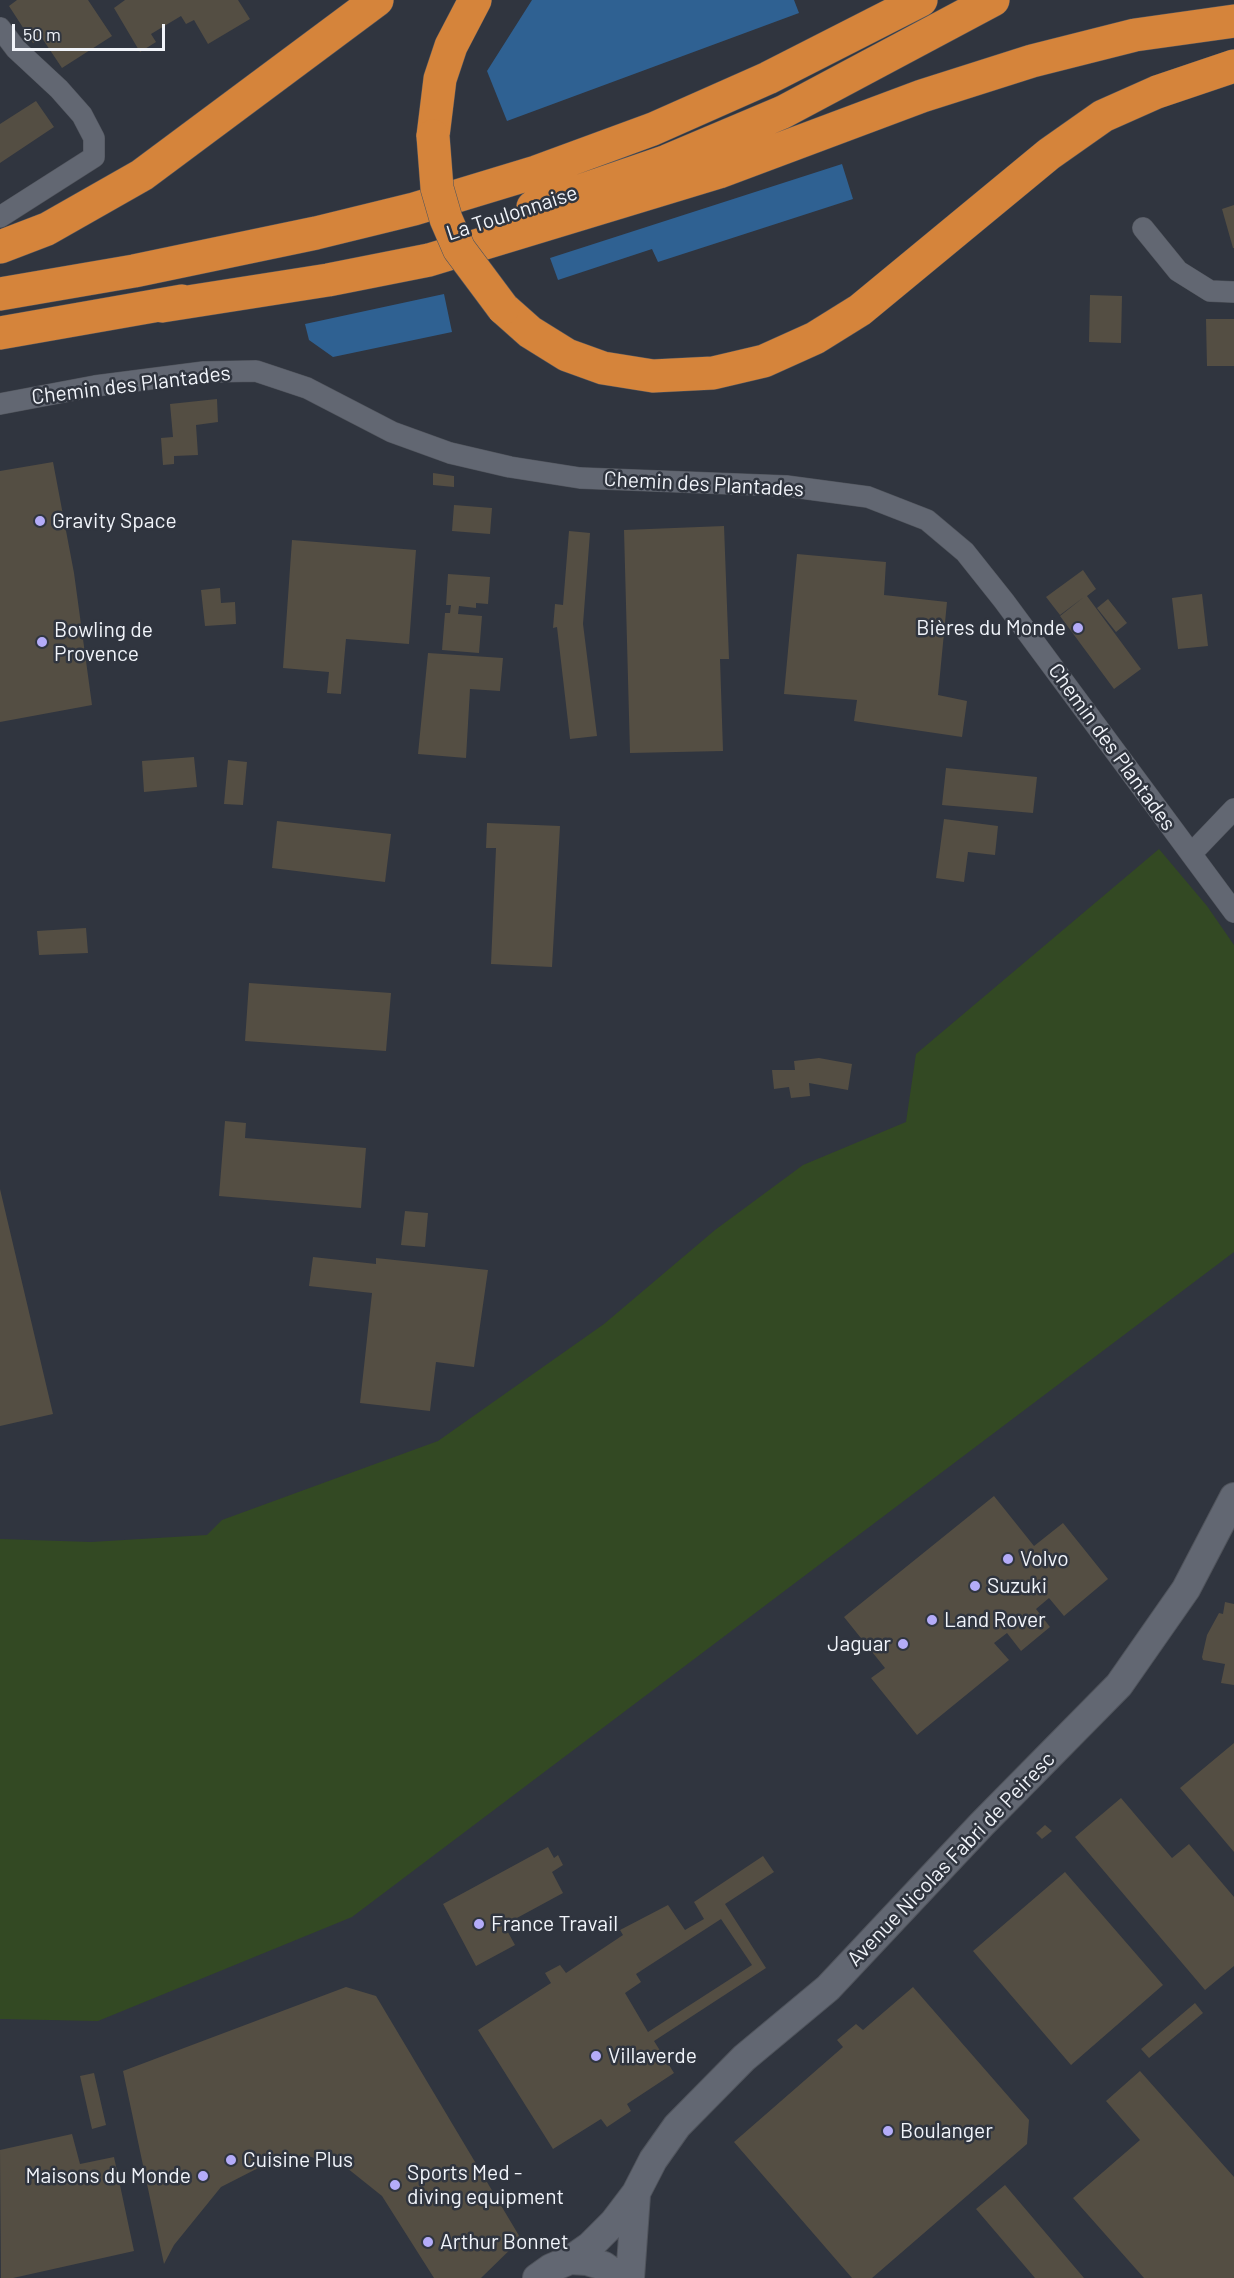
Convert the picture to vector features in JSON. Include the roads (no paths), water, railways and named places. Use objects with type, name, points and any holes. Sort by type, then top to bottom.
[{"type":"highway","points":[[0,247],[47,229],[142,175],[377,0]]},
{"type":"highway","points":[[475,0],[451,46],[440,79],[433,136],[437,188],[446,219],[459,249],[503,308],[530,332],[567,354],[603,368],[663,375],[713,373],[764,361],[815,338],[860,310],[1049,154],[1103,116],[1157,92],[1234,66]]},
{"type":"highway","name":"La Toulonnaise","points":[[0,294],[134,271],[316,233],[414,209],[536,172],[653,129],[758,83],[921,0]]},
{"type":"highway","name":"La Toulonnaise","points":[[0,333],[162,306],[422,242],[521,212],[667,161],[783,112],[993,0]]},
{"type":"highway","points":[[162,306],[328,280],[429,260],[719,172],[922,96],[1032,61],[1135,35],[1234,21]]},
{"type":"street","points":[[0,28],[15,49],[59,89],[82,115],[94,138],[94,157],[0,217]]},
{"type":"street","points":[[1143,228],[1178,270],[1210,291],[1234,292]]},
{"type":"street","name":"Chemin des Plantades","points":[[0,404],[95,386],[204,372],[256,371],[307,388],[392,432],[450,453],[510,467],[580,478],[786,486],[868,497],[927,520],[965,552],[1234,912]]},
{"type":"street","points":[[1191,854],[1234,810]]},
{"type":"street","name":"Avenue Nicolas Fabri de Peiresc","points":[[636,2193],[653,2160],[677,2126],[744,2058],[828,1988],[982,1824],[1119,1685],[1186,1589],[1234,1497]]},
{"type":"street","points":[[537,2278],[591,2246],[636,2193]]},
{"type":"street","points":[[630,2278],[636,2193]]},
{"type":"street","points":[[570,2260],[604,2266],[621,2278]]},
{"type":"water","points":[[532,0],[794,0],[799,13],[507,121],[487,71]]},
{"type":"water","points":[[842,164],[853,199],[658,262],[652,249],[558,280],[550,258]]},
{"type":"water","points":[[444,294],[452,332],[333,357],[309,340],[305,324]]},
{"type":"place","name":"Gravity Space","points":[[40,521]]},
{"type":"place","name":"Bières du Monde","points":[[1078,628]]},
{"type":"place","name":"Bowling de Provence","points":[[42,642]]},
{"type":"place","name":"Volvo","points":[[1008,1559]]},
{"type":"place","name":"Suzuki","points":[[975,1586]]},
{"type":"place","name":"Land Rover","points":[[932,1620]]},
{"type":"place","name":"Jaguar","points":[[903,1644]]},
{"type":"place","name":"France Travail","points":[[479,1924]]},
{"type":"place","name":"Villaverde","points":[[596,2056]]},
{"type":"place","name":"Boulanger","points":[[888,2131]]},
{"type":"place","name":"Cuisine Plus","points":[[231,2160]]},
{"type":"place","name":"Maisons du Monde","points":[[203,2176]]},
{"type":"place","name":"Sports Med - diving equipment","points":[[395,2185]]},
{"type":"place","name":"Arthur Bonnet","points":[[428,2242]]}]
